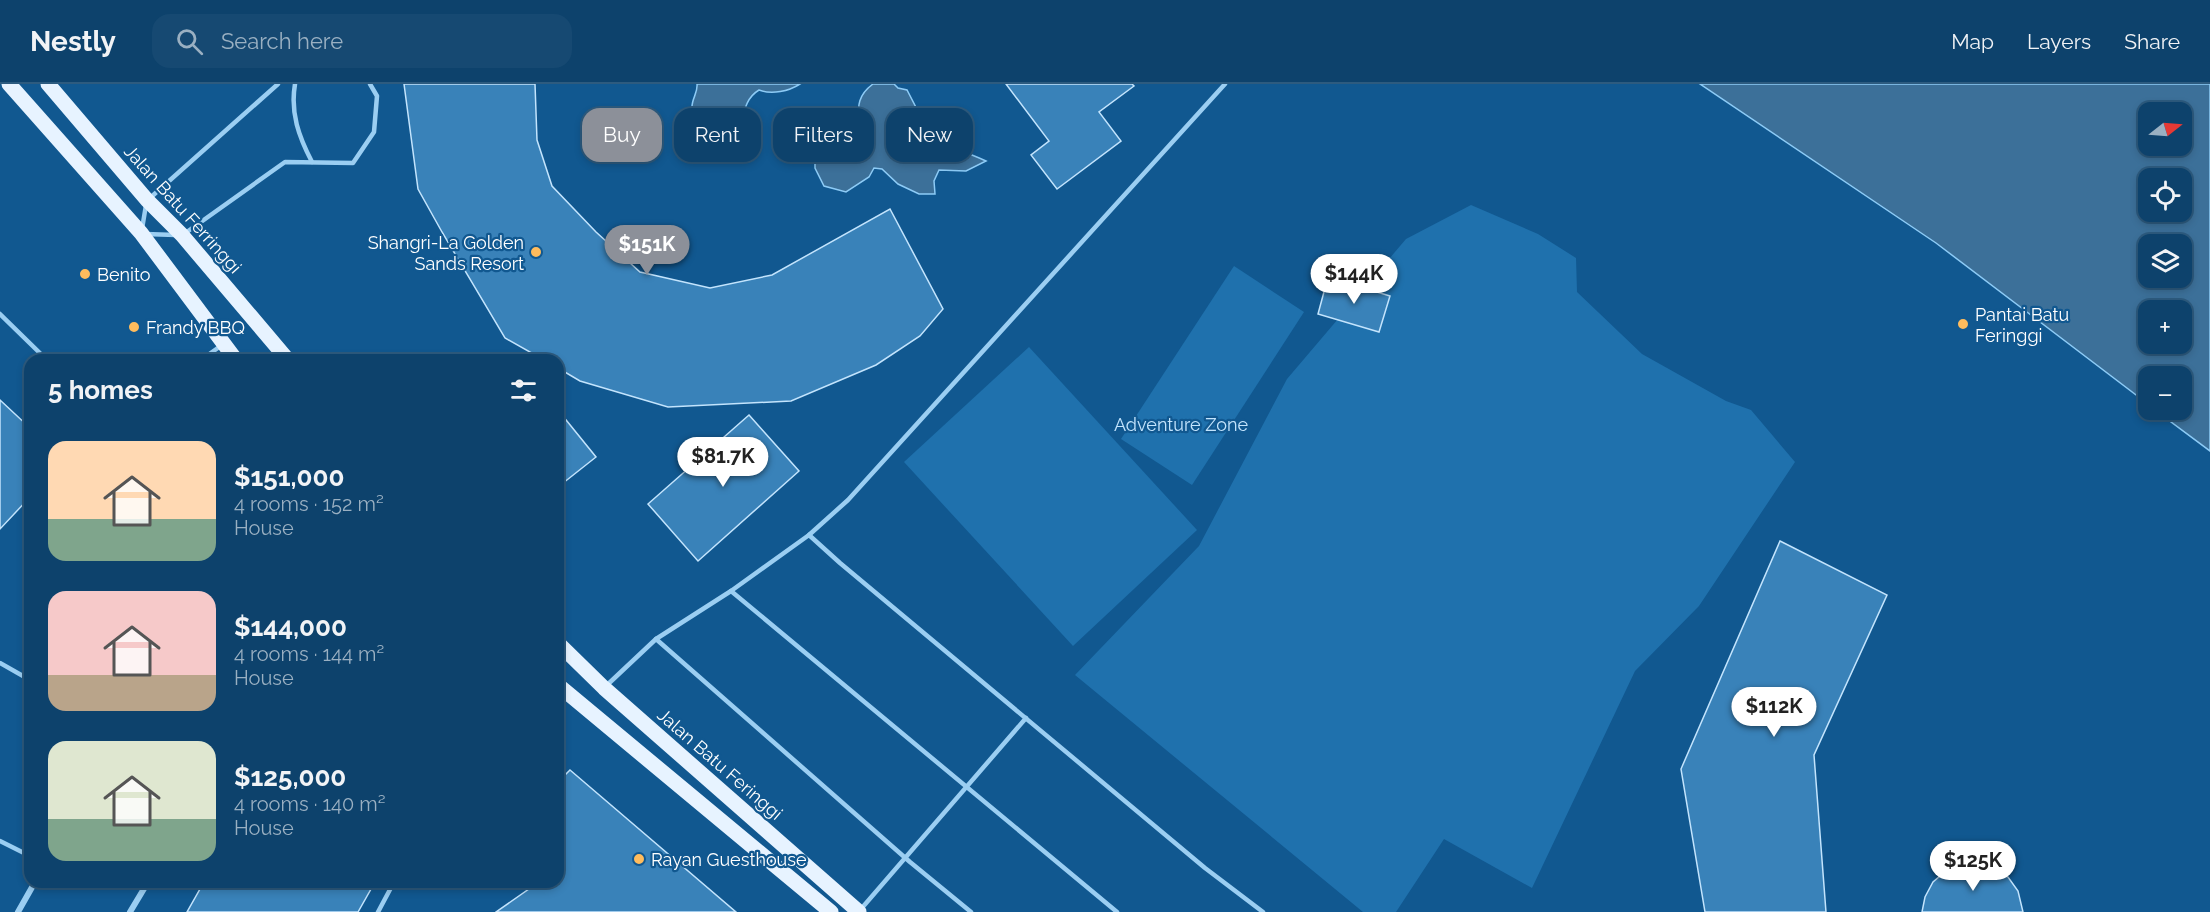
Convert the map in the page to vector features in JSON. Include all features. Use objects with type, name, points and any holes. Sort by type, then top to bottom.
[{"type":"main road","points":[[9,84],[141,233],[232,354]]},
{"type":"main road","name":"Jalan Batu Ferringgi","points":[[48,84],[147,200],[182,235],[283,354]]},
{"type":"main road","name":"Jalan Batu Feringgi","points":[[564,649],[604,688],[859,912]]},
{"type":"main road","points":[[564,690],[831,912]]},
{"type":"street","points":[[18,912],[32,888]]},
{"type":"street","points":[[130,912],[144,888]]},
{"type":"lane","points":[[278,84],[147,200],[141,233],[182,235],[285,162],[353,163],[374,132],[377,96],[370,84]]},
{"type":"lane","points":[[295,84],[293,96],[298,135],[312,162]]},
{"type":"lane","points":[[604,688],[656,639],[731,591],[809,535],[848,500],[1225,84]]},
{"type":"lane","points":[[0,314],[41,354]]},
{"type":"lane","points":[[210,354],[224,344]]},
{"type":"lane","points":[[809,535],[1205,868],[1263,912]]},
{"type":"lane","points":[[731,591],[1117,912]]},
{"type":"lane","points":[[656,639],[904,857],[971,912]]},
{"type":"lane","points":[[0,663],[24,677]]},
{"type":"lane","points":[[859,912],[1026,718]]},
{"type":"lane","points":[[0,841],[24,853]]},
{"type":"lane","points":[[378,912],[391,888]]},
{"type":"green space","points":[[1471,205],[1538,234],[1576,258],[1577,292],[1642,354],[1726,401],[1751,410],[1795,462],[1699,606],[1635,671],[1532,888],[1444,839],[1396,912],[1363,912],[1075,675],[1199,546],[1287,379],[1406,239]]},
{"type":"green space","name":"Adventure Zone","points":[[1234,266],[1304,312],[1192,485],[1121,439]]},
{"type":"green space","points":[[1029,347],[1197,530],[1073,646],[904,462]]},
{"type":"shaded area","points":[[697,84],[800,84],[780,92],[759,90],[750,98],[746,108],[692,108]]},
{"type":"shaded area","points":[[873,84],[894,84],[898,88],[907,90],[916,108],[886,108],[886,162],[973,162],[973,156],[986,161],[966,171],[939,170],[934,181],[935,194],[919,194],[898,184],[882,169],[874,168],[869,177],[846,192],[824,186],[815,168],[815,162],[874,162],[874,108],[858,108],[862,96]]},
{"type":"shaded area","points":[[1700,84],[2210,84],[2210,451],[2168,420],[2192,420],[2192,366],[2138,366],[2138,396],[1936,243]]},
{"type":"building","name":"Shangri-La Golden Sands Resort","points":[[404,84],[535,84],[537,140],[552,186],[596,232],[640,272],[710,288],[772,275],[890,209],[943,309],[920,336],[876,365],[791,401],[668,407],[580,381],[564,372],[564,354],[533,354],[505,338],[418,189]]},
{"type":"building","points":[[1006,84],[1132,84],[1134,86],[1099,112],[1121,141],[1057,189],[1031,155],[1049,141]]},
{"type":"building","points":[[1328,277],[1390,296],[1379,332],[1318,314]]},
{"type":"building","points":[[0,400],[24,422],[24,503],[0,529]]},
{"type":"building","points":[[749,415],[799,471],[698,561],[648,504]]},
{"type":"building","points":[[564,417],[596,457],[564,482]]},
{"type":"building","points":[[1780,541],[1887,595],[1814,755],[1826,912],[1705,912],[1681,769]]},
{"type":"building","points":[[570,770],[736,912],[496,912],[530,888],[564,888],[564,776]]},
{"type":"building","points":[[1978,864],[1994,868],[2008,877],[2018,891],[2023,912],[1922,912],[1925,897],[1933,882],[1946,871],[1961,865]]},
{"type":"building","points":[[201,888],[372,888],[358,912],[187,912]]},
{"type":"place","name":"Shangri-La Golden Sands Resort","points":[[536,252]]},
{"type":"place","name":"Benito","points":[[85,274]]},
{"type":"place","name":"Pantai Batu Feringgi","points":[[1963,324]]},
{"type":"place","name":"Frandy BBQ","points":[[134,327]]},
{"type":"place","name":"Rayan Guesthouse","points":[[639,859]]}]
